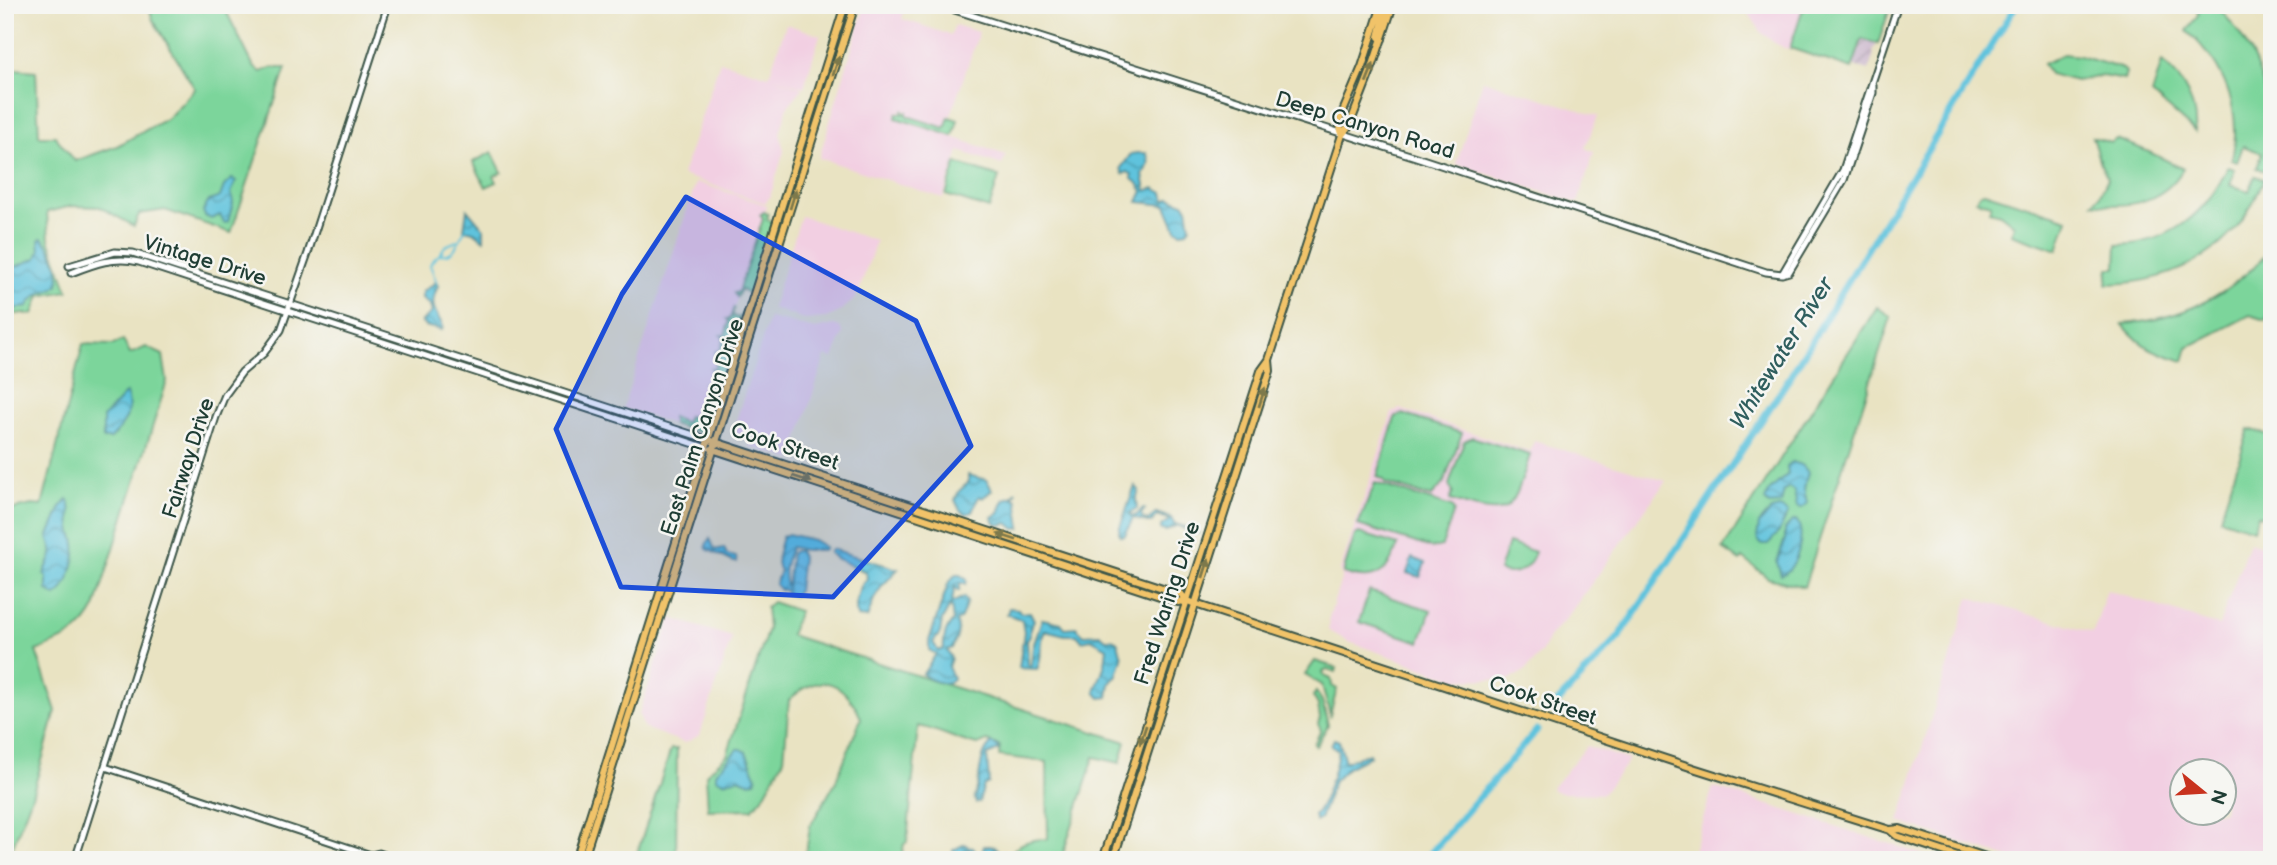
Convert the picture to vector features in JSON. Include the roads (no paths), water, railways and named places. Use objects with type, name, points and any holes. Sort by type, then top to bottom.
[{"type":"main road","name":"East Palm Canyon Drive","points":[[583,860],[845,5]]},
{"type":"main road","name":"East Palm Canyon Drive","points":[[576,860],[855,5]]},
{"type":"main road","name":"Fred Waring Drive","points":[[1342,135],[1339,121],[1387,5]]},
{"type":"main road","name":"Fred Waring Drive","points":[[1103,860],[1261,372],[1269,360],[1342,135],[1350,124],[1382,39],[1387,5]]},
{"type":"main road","name":"Fred Waring Drive","points":[[1113,860],[1270,371],[1269,360]]},
{"type":"main road","points":[[1234,483],[1232,475],[1245,434],[1241,431]]},
{"type":"main road","name":"Cook Street","points":[[711,445],[1181,594],[1195,604],[1698,770],[1890,830],[1900,829],[1995,860]]},
{"type":"main road","points":[[1218,532],[1216,528],[1222,505],[1222,491]]},
{"type":"main road","points":[[1157,721],[1155,716],[1166,682],[1168,656]]},
{"type":"main road","name":"Cook Street","points":[[1890,830],[1897,836],[1970,860]]},
{"type":"street","name":"Fairway Drive","points":[[75,860],[225,395],[242,372],[264,353],[281,330],[388,5]]},
{"type":"street","name":"Deep Canyon Road","points":[[939,5],[1766,272],[1782,274],[1788,272],[1844,180],[1898,5]]},
{"type":"street","name":"Vintage Drive","points":[[69,266],[104,254],[133,253],[290,307]]},
{"type":"street","name":"Vintage Drive","points":[[71,273],[99,262],[126,259],[290,307]]},
{"type":"street","name":"Cook Street","points":[[290,307],[711,445]]},
{"type":"street","points":[[105,767],[380,860]]},
{"type":"street","points":[[371,855],[379,853],[400,860]]},
{"type":"water","points":[[1146,153],[1149,162],[1143,175],[1146,191],[1154,188],[1163,193],[1165,201],[1170,198],[1184,203],[1190,227],[1187,231],[1176,229],[1166,205],[1138,202],[1143,191],[1132,179],[1132,175],[1128,172],[1123,174],[1121,168],[1131,154]]},
{"type":"water","points":[[232,179],[236,181],[231,193],[233,203],[228,222],[224,223],[220,215],[211,219],[205,216],[203,211],[209,201],[220,197],[224,186]]},
{"type":"water","points":[[467,209],[484,229],[484,240],[474,232],[464,230]]},
{"type":"water","points":[[42,238],[55,260],[59,274],[58,285],[38,295],[27,307],[13,309],[5,305],[5,271],[37,258],[39,240]]},
{"type":"water","points":[[436,282],[438,286],[434,307],[443,326],[442,330],[425,326],[421,322],[432,312],[422,298],[422,292]]},
{"type":"water","points":[[126,393],[129,406],[126,418],[111,439],[103,439],[103,418]]},
{"type":"water","points":[[1792,462],[1802,465],[1808,472],[1804,489],[1807,503],[1802,508],[1797,507],[1794,491],[1789,487],[1784,490],[1781,504],[1769,505],[1765,501],[1768,492],[1788,474],[1787,466]]},
{"type":"water","points":[[968,475],[987,480],[992,490],[983,498],[979,496],[972,512],[966,514],[960,510],[955,500],[959,491],[968,483]]},
{"type":"water","points":[[1135,486],[1139,490],[1137,509],[1130,513],[1131,516],[1137,515],[1143,508],[1143,519],[1149,520],[1156,513],[1171,518],[1174,524],[1187,528],[1199,533],[1177,525],[1166,531],[1161,530],[1161,526],[1170,520],[1158,515],[1151,523],[1133,518],[1125,535],[1121,536],[1120,527]]},
{"type":"water","points":[[1017,491],[1013,499],[1017,499],[1021,528],[1015,529],[1008,523],[995,523],[992,517],[999,513],[1004,499],[1012,497]]},
{"type":"water","points":[[68,499],[75,557],[68,580],[56,596],[47,590],[47,578],[44,574],[52,557],[48,538],[61,507]]},
{"type":"water","points":[[1780,508],[1788,513],[1779,532],[1768,544],[1761,544],[1757,538],[1759,524],[1771,510]]},
{"type":"water","points":[[1796,520],[1801,533],[1799,550],[1792,566],[1781,575],[1777,562],[1785,539],[1785,530]]},
{"type":"water","points":[[788,534],[813,540],[825,547],[823,550],[804,550],[791,547],[784,572],[787,588],[791,554],[799,551],[802,557],[798,591],[793,596],[780,590],[775,584],[780,571],[777,559],[782,537]]},
{"type":"water","points":[[710,539],[715,550],[724,548],[727,555],[736,557],[737,562],[707,549],[706,545]]},
{"type":"water","points":[[831,549],[898,569],[882,586],[867,618],[858,617],[856,608],[859,592],[867,579],[866,572],[835,558],[829,553]]},
{"type":"water","points":[[1412,558],[1425,563],[1420,577],[1407,573]]},
{"type":"water","points":[[955,575],[967,580],[966,584],[960,583],[959,591],[955,585],[952,601],[964,597],[967,602],[961,618],[956,622],[958,632],[955,642],[952,648],[947,650],[951,658],[948,667],[953,678],[944,683],[923,674],[936,654],[929,650],[929,641],[948,584]],"holes":[[[951,604],[953,621],[948,627],[944,649],[938,651],[933,642],[940,633],[942,620]]]},
{"type":"water","points":[[1009,608],[1018,609],[1021,613],[1030,612],[1034,620],[1027,640],[1028,665],[1031,666],[1033,647],[1042,619],[1061,623],[1065,628],[1076,627],[1084,635],[1100,634],[1106,639],[1118,642],[1122,658],[1117,675],[1110,683],[1108,697],[1100,698],[1095,692],[1105,664],[1107,648],[1091,639],[1082,641],[1077,635],[1045,630],[1037,669],[1019,668],[1024,632],[1022,620],[1007,614]]},
{"type":"water","points":[[1334,739],[1339,741],[1345,762],[1369,753],[1370,756],[1347,768],[1334,781],[1320,819],[1316,821],[1314,816],[1326,795],[1335,765],[1338,750],[1331,745]]},
{"type":"water","points":[[992,743],[998,746],[999,750],[987,755],[989,783],[984,785],[979,802],[976,803],[974,798],[982,761]]},
{"type":"water","points":[[737,749],[746,752],[757,778],[755,781],[748,782],[738,778],[723,782],[716,778],[716,773]]},
{"type":"water","points":[[965,844],[969,848],[973,847],[978,855],[967,850],[964,852],[977,860],[953,858],[953,850]]},
{"type":"water","points":[[984,846],[997,849],[998,860],[980,860]]},
{"type":"waterway","name":"Whitewater River","points":[[1555,705],[1619,637],[1788,380],[2016,5]]},
{"type":"waterway","points":[[440,254],[453,251],[465,230]]},
{"type":"waterway","points":[[437,283],[430,265],[445,246],[457,241]]},
{"type":"waterway","name":"Whitewater River","points":[[1425,860],[1537,730]]}]
